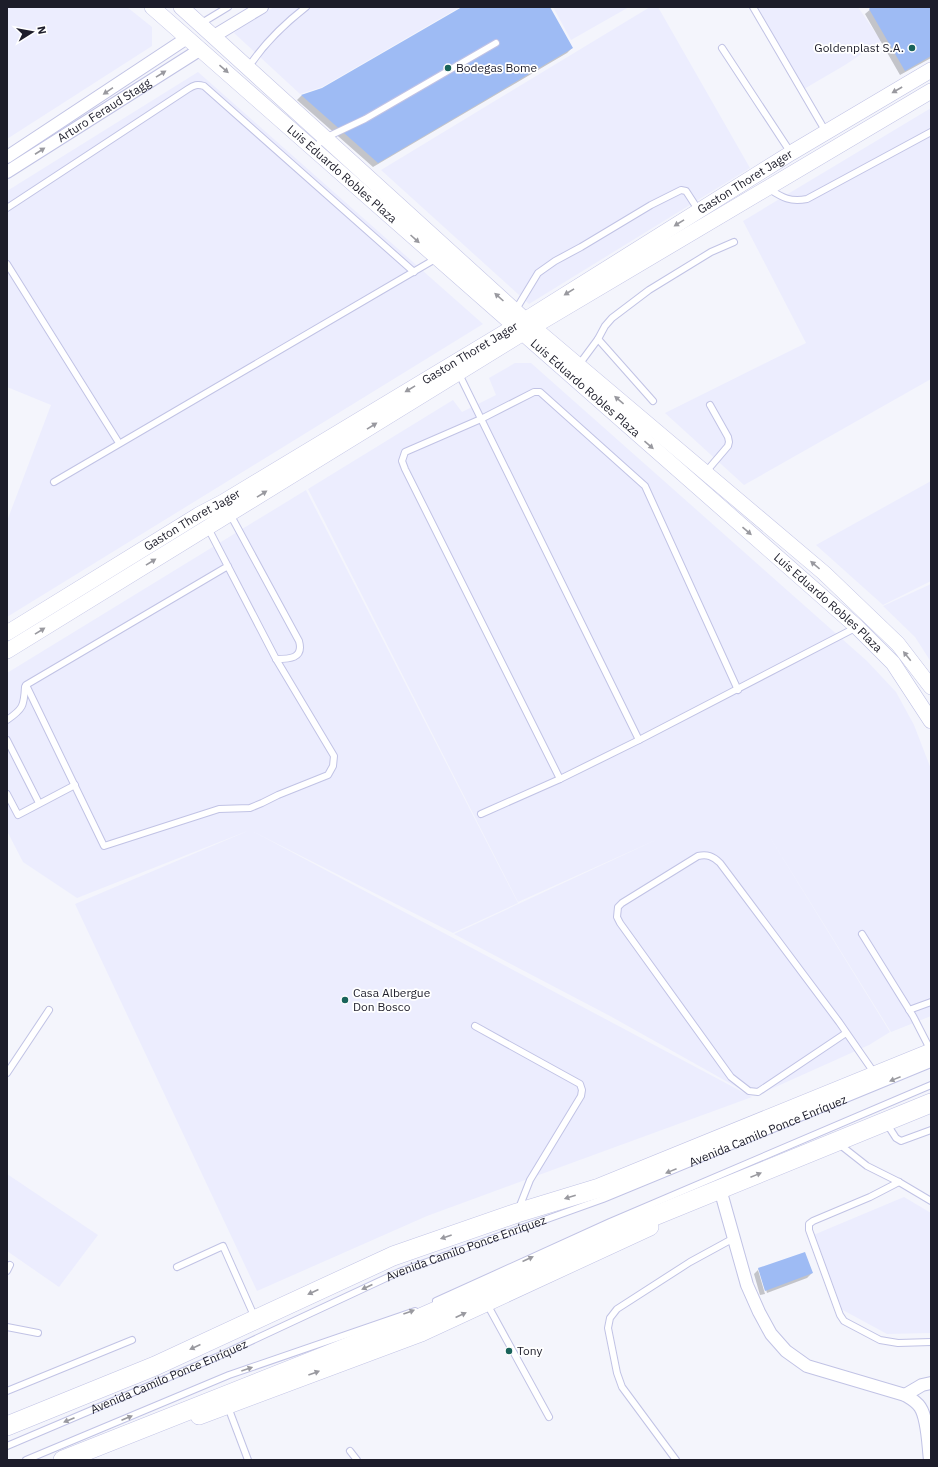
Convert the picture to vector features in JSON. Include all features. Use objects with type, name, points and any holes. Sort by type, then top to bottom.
[{"type":"main road","name":"Avenida Camilo Ponce Enríquez","points":[[8,1423],[155,1366],[393,1256],[517,1213],[598,1188],[931,1052]]},
{"type":"main road","points":[[63,1460],[416,1320],[615,1232],[931,1104]]},
{"type":"main road","points":[[81,1460],[421,1333],[704,1203],[720,1189]]},
{"type":"street","name":"Luis Eduardo Robles Plaza","points":[[152,7],[314,148],[437,258],[578,366],[824,573],[898,644],[930,683]]},
{"type":"street","name":"Luis Eduardo Robles Plaza","points":[[181,7],[325,138],[522,324],[857,627],[893,663],[931,721]]},
{"type":"street","points":[[214,36],[262,7]]},
{"type":"street","name":"Arturo Feraud Stagg","points":[[7,157],[187,38]]},
{"type":"street","name":"Arturo Feraud Stagg","points":[[7,172],[201,49]]},
{"type":"street","name":"Gaston Thoret Jager","points":[[7,651],[208,527],[226,508],[522,324],[791,153],[931,70]]},
{"type":"street","name":"Gaston Thoret Jager","points":[[7,633],[200,514],[226,508],[458,373],[522,324],[768,188],[931,91]]},
{"type":"street","points":[[720,1189],[747,1284],[759,1312],[771,1334],[786,1351],[807,1366],[905,1395],[914,1400],[920,1406],[924,1416],[930,1452]]},
{"type":"street","points":[[905,1395],[922,1385],[931,1383]]},
{"type":"lane","points":[[200,24],[220,9],[228,7]]},
{"type":"lane","points":[[248,68],[260,50],[288,21],[306,7]]},
{"type":"lane","points":[[753,7],[826,132]]},
{"type":"lane","points":[[314,148],[325,138],[365,119],[496,43]]},
{"type":"lane","points":[[722,48],[791,153]]},
{"type":"lane","points":[[7,208],[188,89],[199,85],[204,86],[414,272]]},
{"type":"lane","points":[[768,188],[784,198],[798,201],[807,200],[931,132]]},
{"type":"lane","points":[[522,324],[538,273],[555,261],[651,205],[681,190],[686,191],[699,211]]},
{"type":"lane","points":[[578,366],[612,318],[649,290],[711,252],[734,242]]},
{"type":"lane","points":[[54,482],[437,258]]},
{"type":"lane","points":[[7,264],[119,443]]},
{"type":"lane","points":[[598,339],[653,401]]},
{"type":"lane","points":[[458,373],[639,740]]},
{"type":"lane","points":[[560,779],[404,469],[402,461],[405,452],[481,419],[534,392],[540,392],[645,486],[738,690]]},
{"type":"lane","points":[[705,473],[728,446],[729,442],[728,437],[710,405]]},
{"type":"lane","points":[[226,508],[301,647],[299,653],[294,657],[276,659]]},
{"type":"lane","points":[[26,685],[104,846],[219,809],[250,808],[328,775],[333,766],[334,756],[276,659],[200,514]]},
{"type":"lane","points":[[26,685],[228,566]]},
{"type":"lane","points":[[481,814],[560,779],[639,740],[857,627]]},
{"type":"lane","points":[[7,720],[18,713],[24,704],[26,685]]},
{"type":"lane","points":[[7,740],[39,804]]},
{"type":"lane","points":[[7,794],[18,815],[75,785]]},
{"type":"lane","points":[[846,1033],[758,1092],[749,1091],[731,1077],[620,923],[617,912],[618,907],[622,903],[698,856],[703,855],[715,858],[720,863],[846,1033],[876,1075]]},
{"type":"lane","points":[[862,934],[909,1010],[931,1052]]},
{"type":"lane","points":[[909,1010],[931,1002]]},
{"type":"lane","points":[[7,1073],[49,1010]]},
{"type":"lane","points":[[475,1026],[580,1084],[582,1090],[581,1096],[530,1180],[517,1213]]},
{"type":"lane","name":"Avenida Camilo Ponce Enríquez","points":[[7,1446],[219,1356],[399,1272],[603,1199],[931,1064]]},
{"type":"lane","name":"Avenida Camilo Ponce Enríquez","points":[[427,1305],[610,1222],[931,1085]]},
{"type":"lane","points":[[885,1122],[896,1138],[901,1141],[931,1130]]},
{"type":"lane","points":[[837,1143],[868,1166],[931,1201]]},
{"type":"lane","points":[[899,1182],[813,1221],[809,1224],[808,1230],[844,1321],[880,1340],[898,1343],[931,1342]]},
{"type":"lane","points":[[676,1460],[622,1387],[617,1373],[608,1328],[610,1318],[617,1309],[690,1262],[734,1238]]},
{"type":"lane","points":[[177,1267],[222,1246],[256,1319]]},
{"type":"lane","points":[[486,1303],[550,1416]]},
{"type":"lane","name":"Avenida Camilo Ponce Enríquez","points":[[26,1460],[229,1375],[420,1308]]},
{"type":"lane","points":[[7,1327],[38,1333]]},
{"type":"lane","points":[[7,1391],[132,1340]]},
{"type":"lane","points":[[227,1405],[248,1460]]},
{"type":"lane","points":[[350,1451],[357,1460]]},
{"type":"shaded area","points":[[7,7],[127,7],[152,27],[152,46],[7,139]]},
{"type":"shaded area","points":[[274,7],[460,7],[322,87],[300,94],[234,33],[243,25]]},
{"type":"shaded area","points":[[553,7],[629,7],[571,40]]},
{"type":"shaded area","points":[[650,7],[658,7],[750,168],[529,304],[381,170]]},
{"type":"shaded area","points":[[758,7],[858,7],[881,41],[845,65],[804,89]]},
{"type":"shaded area","points":[[198,72],[483,324],[7,617],[7,521],[51,405],[7,387],[7,191]]},
{"type":"shaded area","points":[[931,108],[931,379],[744,485],[665,413],[806,343],[743,221]]},
{"type":"shaded area","points":[[515,363],[531,363],[867,661],[896,692],[914,725],[931,769],[931,1016],[891,1032],[766,831],[890,1032],[869,1045],[762,1093],[755,1095],[749,1094],[610,1016],[454,934],[658,839],[518,902],[308,489],[453,400],[462,412],[496,395],[489,378]]},
{"type":"shaded area","points":[[931,481],[931,581],[883,605],[816,545]]},
{"type":"shaded area","points":[[306,490],[518,903],[453,933],[252,831],[752,1097],[427,1216],[257,1291],[75,904],[250,830],[77,898],[23,862],[7,831],[7,673]]},
{"type":"shaded area","points":[[931,584],[931,662],[915,637],[883,606]]},
{"type":"shaded area","points":[[7,1174],[98,1235],[59,1287],[7,1251]]},
{"type":"shaded area","points":[[904,1197],[931,1213],[931,1333],[887,1334],[841,1309],[811,1236]]},
{"type":"building","name":"Bodegas Bome","points":[[462,7],[550,7],[573,48],[378,163],[301,95],[322,88]]},
{"type":"building","name":"Goldenplast S.A.","points":[[871,7],[931,7],[931,56],[905,71],[869,9]]},
{"type":"building","points":[[805,1252],[813,1273],[765,1291],[758,1268]]},
{"type":"place","name":"Goldenplast S.A.","points":[[912,48]]},
{"type":"place","name":"Bodegas Bome","points":[[448,68]]},
{"type":"place","name":"Casa Albergue Don Bosco","points":[[345,1000]]},
{"type":"place","name":"Tony","points":[[509,1351]]}]
